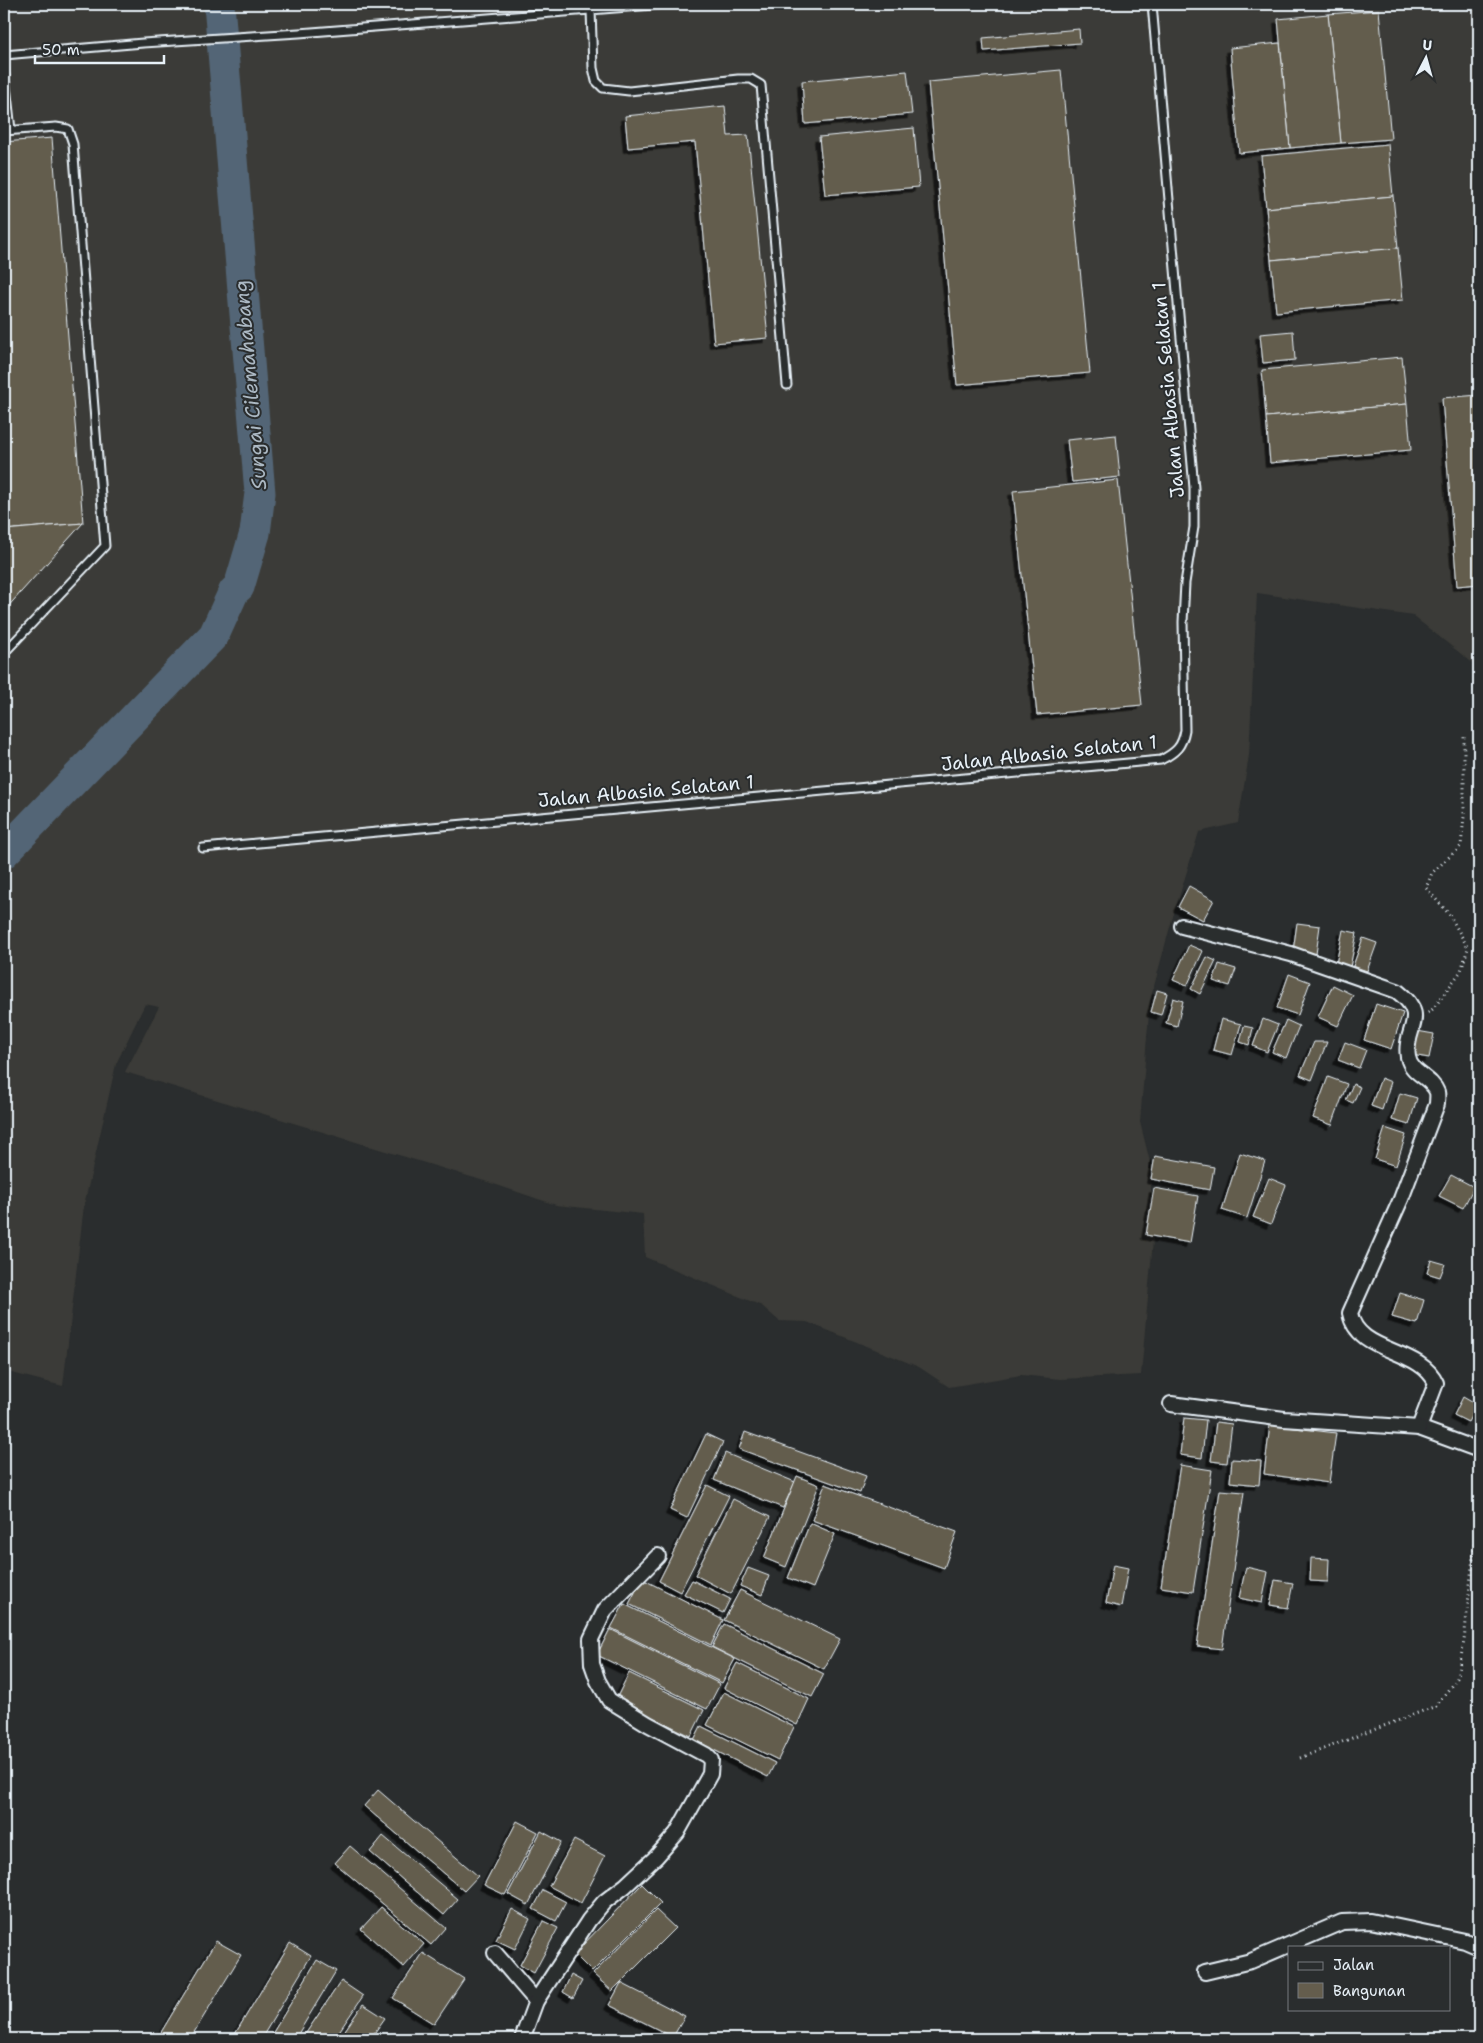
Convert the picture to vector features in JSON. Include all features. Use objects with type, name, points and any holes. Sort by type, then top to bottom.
[{"type":"street","points":[[1182,926],[1291,954],[1397,990],[1408,998],[1415,1022],[1408,1057],[1412,1068],[1432,1084],[1437,1092],[1438,1104],[1401,1199],[1350,1313],[1352,1323],[1359,1333],[1419,1363],[1432,1374],[1436,1383],[1419,1428]]},
{"type":"street","points":[[1172,1404],[1284,1419],[1419,1428],[1479,1450]]},
{"type":"street","points":[[522,2039],[536,2001],[594,1914],[604,1902],[625,1886],[656,1857],[677,1833],[710,1774],[711,1760],[706,1755],[648,1724],[609,1700],[598,1681],[592,1664],[592,1639],[605,1610],[658,1556]]},
{"type":"street","points":[[1206,1972],[1251,1961],[1342,1922],[1370,1921],[1465,1941],[1479,1947]]},
{"type":"street","points":[[495,1953],[536,2001]]},
{"type":"lane","points":[[4,55],[666,4]]},
{"type":"lane","name":"Jalan Albasia Selatan 1","points":[[203,848],[1161,760],[1178,751],[1183,741],[1185,730],[1183,622],[1185,583],[1194,527],[1194,488],[1152,4]]},
{"type":"lane","points":[[591,10],[594,68],[596,80],[603,88],[629,91],[738,79],[751,79],[761,86],[787,385]]},
{"type":"lane","points":[[4,68],[8,131],[56,127],[68,129],[73,144],[105,546],[4,653]]},
{"type":"path","points":[[1415,1022],[1433,1009],[1461,972],[1468,948],[1449,914],[1426,888],[1432,873],[1462,846],[1464,734]]},
{"type":"path","points":[[1300,1758],[1436,1706],[1457,1678],[1464,1641],[1475,1538],[1479,1520]]},
{"type":"shaded area","points":[[4,4],[1479,4],[1479,668],[1413,616],[1257,593],[1249,755],[1238,823],[1199,832],[1171,923],[1150,1001],[1140,1122],[1150,1162],[1153,1240],[1141,1375],[1060,1379],[1021,1375],[949,1387],[919,1367],[807,1322],[779,1321],[762,1306],[645,1257],[643,1214],[556,1205],[491,1183],[125,1072],[159,1007],[145,1004],[116,1064],[84,1205],[63,1386],[4,1371]]},
{"type":"building","points":[[1379,10],[1391,139],[1341,143],[1328,14]]},
{"type":"building","points":[[1328,14],[1341,143],[1290,148],[1278,19]]},
{"type":"building","points":[[1079,29],[1080,43],[984,51],[983,38]]},
{"type":"building","points":[[1280,43],[1290,148],[1239,153],[1230,48]]},
{"type":"building","points":[[1061,70],[1090,373],[957,385],[928,82]]},
{"type":"building","points":[[907,71],[912,114],[805,124],[802,81]]},
{"type":"building","points":[[725,106],[728,136],[748,135],[768,338],[714,343],[695,142],[628,148],[625,116]]},
{"type":"building","points":[[914,128],[919,187],[825,195],[819,137]]},
{"type":"building","points":[[52,138],[83,523],[4,530],[4,142]]},
{"type":"building","points":[[1388,144],[1393,196],[1266,208],[1261,156]]},
{"type":"building","points":[[1393,196],[1398,248],[1271,260],[1266,208]]},
{"type":"building","points":[[1398,248],[1403,300],[1276,312],[1271,260]]},
{"type":"building","points":[[1293,331],[1295,360],[1263,363],[1260,334]]},
{"type":"building","points":[[1402,357],[1407,404],[1266,417],[1262,370]]},
{"type":"building","points":[[1479,395],[1479,584],[1457,586],[1442,398]]},
{"type":"building","points":[[1407,404],[1411,450],[1270,463],[1266,417]]},
{"type":"building","points":[[1116,435],[1120,477],[1072,482],[1067,440]]},
{"type":"building","points":[[1118,480],[1142,705],[1037,715],[1013,491]]},
{"type":"building","points":[[83,523],[4,611],[4,530]]},
{"type":"building","points":[[1189,886],[1214,900],[1203,920],[1178,907]]},
{"type":"building","points":[[1297,923],[1320,926],[1316,954],[1293,951]]},
{"type":"building","points":[[1343,930],[1357,933],[1350,967],[1336,964]]},
{"type":"building","points":[[1363,938],[1377,943],[1367,971],[1353,966]]},
{"type":"building","points":[[1189,945],[1203,951],[1187,986],[1173,980]]},
{"type":"building","points":[[1207,957],[1216,961],[1200,994],[1191,989]]},
{"type":"building","points":[[1219,964],[1236,969],[1230,986],[1213,981]]},
{"type":"building","points":[[1289,974],[1310,982],[1298,1015],[1277,1008]]},
{"type":"building","points":[[1333,985],[1353,995],[1338,1026],[1318,1017]]},
{"type":"building","points":[[1157,990],[1167,993],[1161,1015],[1151,1012]]},
{"type":"building","points":[[1173,998],[1183,1001],[1177,1026],[1166,1023]]},
{"type":"building","points":[[1376,1004],[1403,1013],[1391,1049],[1364,1040]]},
{"type":"building","points":[[1221,1019],[1241,1024],[1232,1055],[1213,1050]]},
{"type":"building","points":[[1263,1019],[1278,1025],[1267,1052],[1253,1046]]},
{"type":"building","points":[[1286,1020],[1299,1026],[1286,1058],[1272,1052]]},
{"type":"building","points":[[1244,1026],[1253,1028],[1249,1045],[1240,1042]]},
{"type":"building","points":[[1417,1031],[1434,1034],[1429,1058],[1412,1055]]},
{"type":"building","points":[[1314,1042],[1327,1042],[1312,1080],[1300,1075]]},
{"type":"building","points":[[1345,1042],[1366,1050],[1359,1068],[1338,1060]]},
{"type":"building","points":[[1328,1077],[1347,1084],[1332,1125],[1313,1118]]},
{"type":"building","points":[[1381,1078],[1391,1082],[1382,1110],[1371,1106]]},
{"type":"building","points":[[1353,1084],[1360,1087],[1353,1103],[1346,1100]]},
{"type":"building","points":[[1400,1093],[1417,1098],[1409,1125],[1392,1120]]},
{"type":"building","points":[[1385,1128],[1406,1135],[1396,1166],[1375,1159]]},
{"type":"building","points":[[1240,1153],[1265,1161],[1247,1218],[1222,1210]]},
{"type":"building","points":[[1155,1156],[1214,1167],[1210,1190],[1151,1179]]},
{"type":"building","points":[[1451,1175],[1474,1187],[1463,1208],[1439,1196]]},
{"type":"building","points":[[1269,1178],[1286,1185],[1271,1224],[1253,1217]]},
{"type":"building","points":[[1154,1188],[1198,1196],[1190,1243],[1146,1235]]},
{"type":"building","points":[[1431,1260],[1445,1264],[1440,1277],[1427,1273]]},
{"type":"building","points":[[1400,1293],[1424,1300],[1417,1324],[1392,1317]]},
{"type":"building","points":[[1463,1397],[1477,1405],[1468,1422],[1454,1415]]},
{"type":"building","points":[[1184,1418],[1206,1420],[1202,1458],[1180,1455]]},
{"type":"building","points":[[1216,1422],[1232,1424],[1227,1463],[1211,1461]]},
{"type":"building","points":[[1270,1425],[1336,1433],[1329,1483],[1264,1474]]},
{"type":"building","points":[[745,1432],[866,1476],[860,1493],[739,1449]]},
{"type":"building","points":[[706,1434],[723,1442],[687,1518],[670,1510]]},
{"type":"building","points":[[725,1453],[795,1482],[783,1508],[714,1480]]},
{"type":"building","points":[[1232,1459],[1261,1461],[1259,1485],[1230,1482]]},
{"type":"building","points":[[1180,1465],[1212,1470],[1193,1592],[1161,1587]]},
{"type":"building","points":[[797,1476],[819,1485],[786,1567],[764,1558]]},
{"type":"building","points":[[825,1484],[957,1532],[944,1568],[812,1520]]},
{"type":"building","points":[[707,1485],[729,1496],[680,1592],[659,1581]]},
{"type":"building","points":[[1220,1490],[1244,1492],[1222,1649],[1197,1646]]},
{"type":"building","points":[[733,1499],[770,1517],[731,1594],[695,1575]]},
{"type":"building","points":[[810,1523],[835,1534],[813,1588],[788,1578]]},
{"type":"building","points":[[1311,1558],[1329,1559],[1328,1582],[1310,1581]]},
{"type":"building","points":[[1113,1565],[1128,1568],[1121,1607],[1106,1603]]},
{"type":"building","points":[[1246,1567],[1268,1572],[1262,1603],[1239,1598]]},
{"type":"building","points":[[748,1568],[769,1576],[762,1595],[740,1586]]},
{"type":"building","points":[[642,1579],[723,1620],[711,1645],[629,1604]]},
{"type":"building","points":[[692,1580],[730,1599],[723,1613],[684,1594]]},
{"type":"building","points":[[1275,1580],[1293,1583],[1288,1608],[1270,1605]]},
{"type":"building","points":[[740,1590],[840,1639],[824,1669],[724,1620]]},
{"type":"building","points":[[624,1604],[735,1659],[722,1683],[611,1628]]},
{"type":"building","points":[[724,1624],[824,1674],[812,1697],[712,1647]]},
{"type":"building","points":[[610,1629],[720,1684],[707,1709],[597,1655]]},
{"type":"building","points":[[737,1663],[809,1699],[797,1725],[724,1688]]},
{"type":"building","points":[[629,1673],[704,1710],[691,1736],[616,1699]]},
{"type":"building","points":[[724,1692],[794,1727],[778,1760],[707,1725]]},
{"type":"building","points":[[701,1726],[775,1763],[768,1777],[694,1740]]},
{"type":"building","points":[[378,1790],[478,1876],[464,1891],[364,1806]]},
{"type":"building","points":[[517,1821],[538,1832],[505,1895],[484,1885]]},
{"type":"building","points":[[541,1831],[561,1842],[528,1905],[508,1894]]},
{"type":"building","points":[[383,1836],[458,1899],[444,1915],[370,1852]]},
{"type":"building","points":[[574,1840],[605,1856],[581,1903],[549,1886]]},
{"type":"building","points":[[350,1846],[446,1928],[431,1945],[335,1863]]},
{"type":"building","points":[[642,1884],[661,1903],[592,1972],[574,1954]]},
{"type":"building","points":[[543,1890],[566,1902],[556,1921],[533,1909]]},
{"type":"building","points":[[381,1907],[424,1944],[404,1967],[361,1929]]},
{"type":"building","points":[[512,1909],[530,1919],[515,1949],[496,1940]]},
{"type":"building","points":[[656,1910],[675,1928],[612,1991],[593,1974]]},
{"type":"building","points":[[543,1921],[558,1928],[534,1973],[520,1965]]},
{"type":"building","points":[[216,1941],[241,1955],[190,2039],[157,2039]]},
{"type":"building","points":[[290,1943],[311,1956],[261,2039],[232,2039]]},
{"type":"building","points":[[423,1953],[464,1979],[434,2024],[393,1998]]},
{"type":"building","points":[[317,1960],[336,1971],[295,2039],[269,2039]]},
{"type":"building","points":[[571,1975],[582,1981],[573,1998],[563,1992]]},
{"type":"building","points":[[341,1981],[363,1996],[334,2039],[302,2039]]},
{"type":"building","points":[[621,1983],[685,2016],[673,2037],[609,2005]]},
{"type":"building","points":[[363,2004],[385,2018],[370,2039],[339,2039]]},
{"type":"waterway","name":"Sungai Cilemahabang","points":[[4,853],[214,635],[234,591],[239,587],[255,533],[260,493],[219,4]]}]
